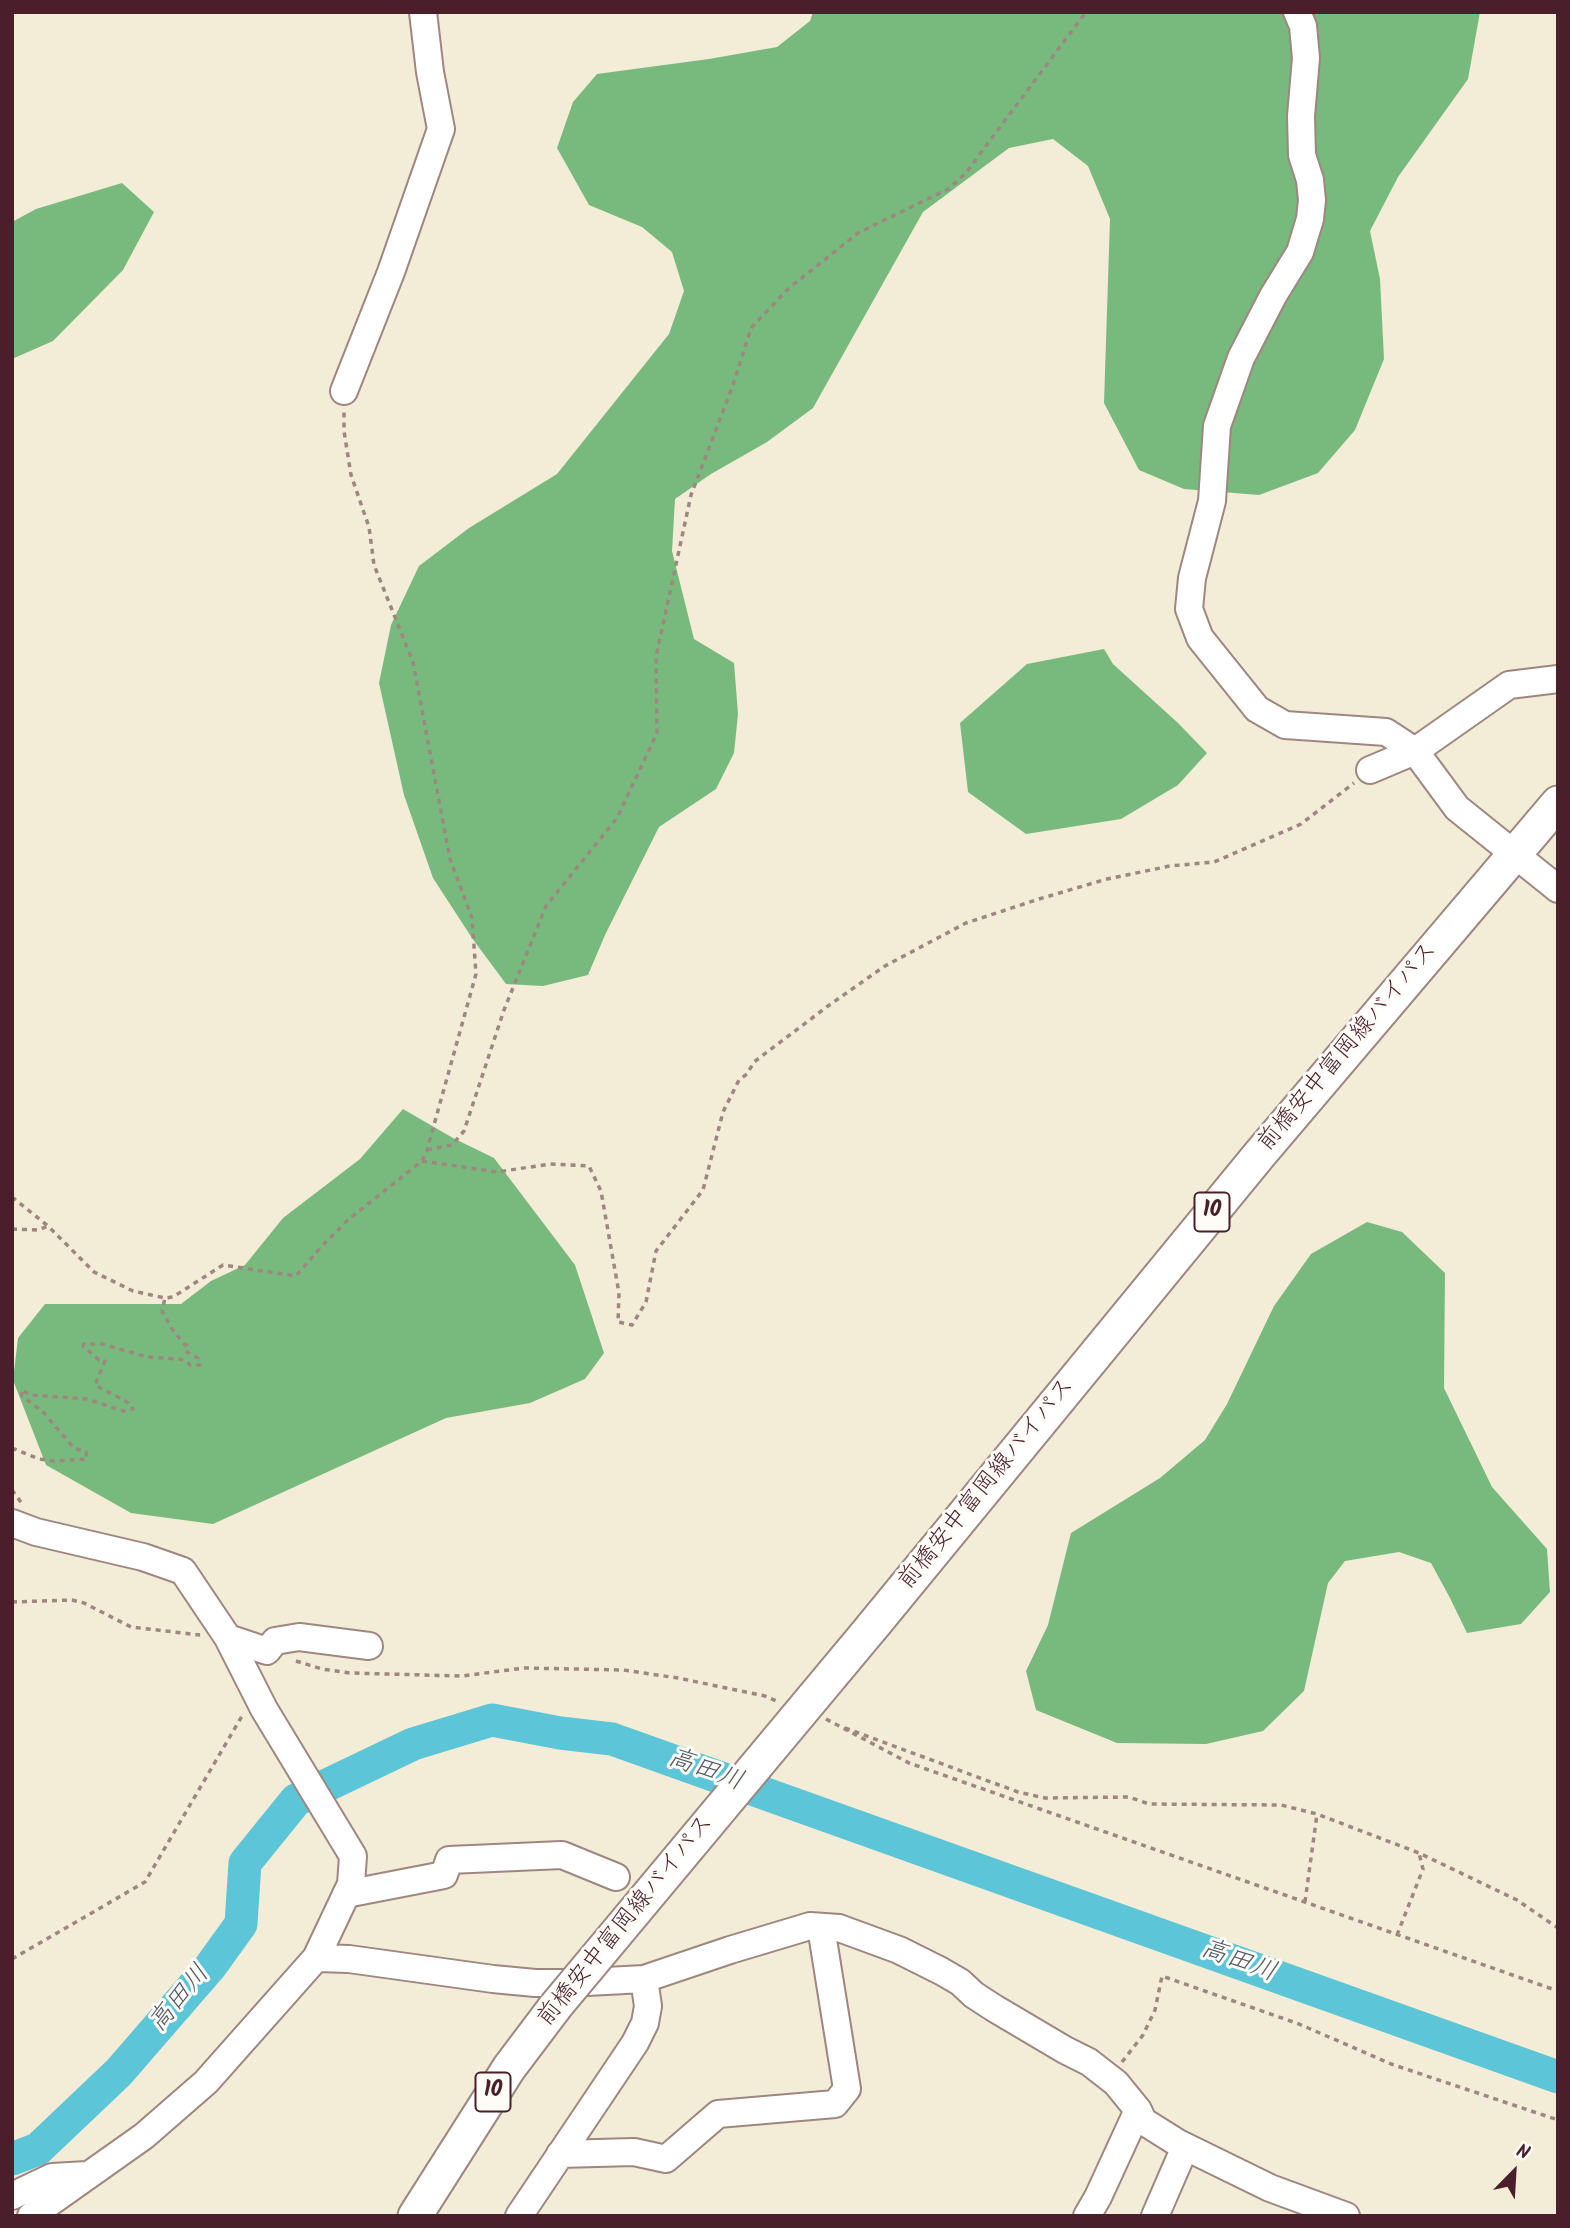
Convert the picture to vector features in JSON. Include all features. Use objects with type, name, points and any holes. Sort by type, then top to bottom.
[{"type":"main road","name":"前橋安中富岡線バイパス","points":[[415,2216],[509,2068],[555,2007],[872,1627],[1260,1154],[1558,803]]},
{"type":"main road","name":"前橋安中富岡線バイパス","points":[[426,2216],[437,2182]]},
{"type":"street","points":[[344,391],[391,272],[441,129],[422,12]]},
{"type":"street","points":[[1297,12],[1303,26],[1306,58],[1301,116],[1302,155],[1310,180],[1312,200],[1310,219],[1300,252],[1273,296],[1241,358],[1217,426],[1212,501],[1192,578],[1189,609],[1200,638],[1257,709],[1285,725],[1386,732],[1415,751],[1457,808],[1558,889]]},
{"type":"street","points":[[1370,770],[1415,751],[1509,685],[1558,680]]},
{"type":"street","points":[[12,1523],[36,1532],[143,1558],[183,1571],[228,1638],[260,1701],[353,1856],[351,1884],[316,1958],[206,2082],[144,2136],[31,2216]]},
{"type":"street","points":[[228,1638],[267,1651],[275,1641],[299,1637],[369,1646]]},
{"type":"street","points":[[346,1894],[444,1875],[449,1860],[562,1855],[616,1877]]},
{"type":"street","points":[[316,1958],[349,1959],[536,1983],[644,1979],[810,1926],[839,1928],[900,1950],[941,1971],[960,1982],[974,1995],[1089,2062],[1116,2082],[1138,2110],[1143,2121],[1185,2147],[1270,2188],[1346,2216]]},
{"type":"street","points":[[560,2154],[634,2152],[666,2159],[718,2114],[835,2104],[847,2090],[821,1927]]},
{"type":"street","points":[[519,2216],[635,2043],[645,2023],[648,2006],[644,1979]]},
{"type":"street","points":[[1087,2216],[1138,2110]]},
{"type":"street","points":[[1155,2216],[1185,2147]]},
{"type":"street","points":[[12,2196],[52,2177],[88,2175]]},
{"type":"path","points":[[427,1150],[452,1145],[464,1131],[504,1010],[546,906],[617,818],[657,733],[656,657],[691,495],[733,385],[751,328],[788,289],[858,233],[948,189],[965,174],[1086,12]]},
{"type":"path","points":[[12,1197],[48,1226],[94,1272],[133,1291],[165,1298],[173,1297],[223,1265],[296,1276],[349,1219],[422,1161],[427,1150],[476,974],[472,918],[450,859],[413,662],[374,565],[369,527],[351,475],[344,431],[344,391]]},
{"type":"path","points":[[422,1161],[497,1172],[551,1164],[589,1166],[601,1191],[620,1293],[618,1322],[632,1325],[646,1302],[656,1251],[703,1190],[723,1112],[739,1080],[747,1074],[754,1062],[885,966],[966,923],[1107,879],[1170,866],[1214,862],[1301,824],[1370,770]]},
{"type":"path","points":[[12,1229],[38,1230],[48,1226]]},
{"type":"path","points":[[12,1448],[39,1459],[87,1460],[86,1452],[74,1447],[43,1412],[22,1396],[21,1390],[31,1395],[87,1399],[123,1411],[133,1409],[130,1404],[95,1385],[105,1361],[99,1360],[84,1345],[102,1344],[147,1357],[179,1359],[190,1365],[200,1365],[199,1360],[187,1352],[187,1345],[172,1329],[162,1311],[165,1298]]},
{"type":"path","points":[[12,1602],[72,1600],[84,1603],[131,1627],[228,1638]]},
{"type":"path","points":[[267,1651],[322,1670],[349,1673],[462,1676],[524,1668],[623,1670],[765,1696],[789,1705]]},
{"type":"path","points":[[12,1959],[145,1882],[260,1701]]},
{"type":"path","points":[[825,1718],[909,1763],[1558,1992]]},
{"type":"path","points":[[836,1726],[1018,1792],[1045,1798],[1129,1797],[1149,1804],[1281,1805],[1317,1814],[1419,1853],[1517,1900],[1558,1928]]},
{"type":"path","points":[[1305,1903],[1317,1814]]},
{"type":"path","points":[[1397,1935],[1423,1869],[1419,1853]]},
{"type":"path","points":[[1110,2078],[1143,2035],[1155,2010],[1161,1976],[1299,2024],[1391,2064],[1558,2120]]},
{"type":"green space","points":[[813,12],[1480,12],[1468,79],[1398,177],[1370,231],[1380,279],[1384,359],[1355,430],[1318,473],[1259,495],[1184,489],[1139,470],[1104,403],[1110,219],[1088,166],[1053,139],[1009,148],[923,212],[813,408],[767,442],[711,474],[675,499],[672,551],[694,639],[734,663],[738,714],[734,753],[716,789],[659,827],[588,975],[543,986],[506,984],[433,878],[404,795],[379,683],[391,625],[419,566],[469,528],[557,474],[669,334],[684,291],[672,252],[642,227],[589,205],[557,148],[573,102],[597,74],[777,47],[810,21]]},
{"type":"green space","points":[[122,183],[154,212],[123,270],[53,341],[12,359],[12,222],[36,209]]},
{"type":"green space","points":[[1104,649],[1113,664],[1207,753],[1178,785],[1121,819],[1026,834],[968,792],[960,723],[1027,664]]},
{"type":"green space","points":[[403,1109],[494,1158],[575,1265],[604,1353],[585,1379],[530,1403],[446,1418],[213,1524],[131,1513],[46,1465],[13,1380],[18,1338],[45,1304],[181,1304],[211,1281],[245,1265],[283,1218],[360,1159]]},
{"type":"green space","points":[[1367,1222],[1402,1232],[1445,1273],[1444,1388],[1492,1487],[1547,1549],[1550,1592],[1521,1624],[1467,1633],[1431,1563],[1399,1552],[1345,1561],[1328,1583],[1304,1691],[1263,1731],[1206,1744],[1117,1743],[1036,1710],[1026,1671],[1048,1625],[1071,1533],[1160,1478],[1205,1440],[1227,1404],[1274,1306],[1311,1254]]},
{"type":"waterway","name":"高田川","points":[[12,2159],[38,2149],[119,2072],[210,1967],[241,1924],[245,1863],[296,1800],[413,1744],[492,1720],[560,1733],[612,1739],[1558,2077]]}]
